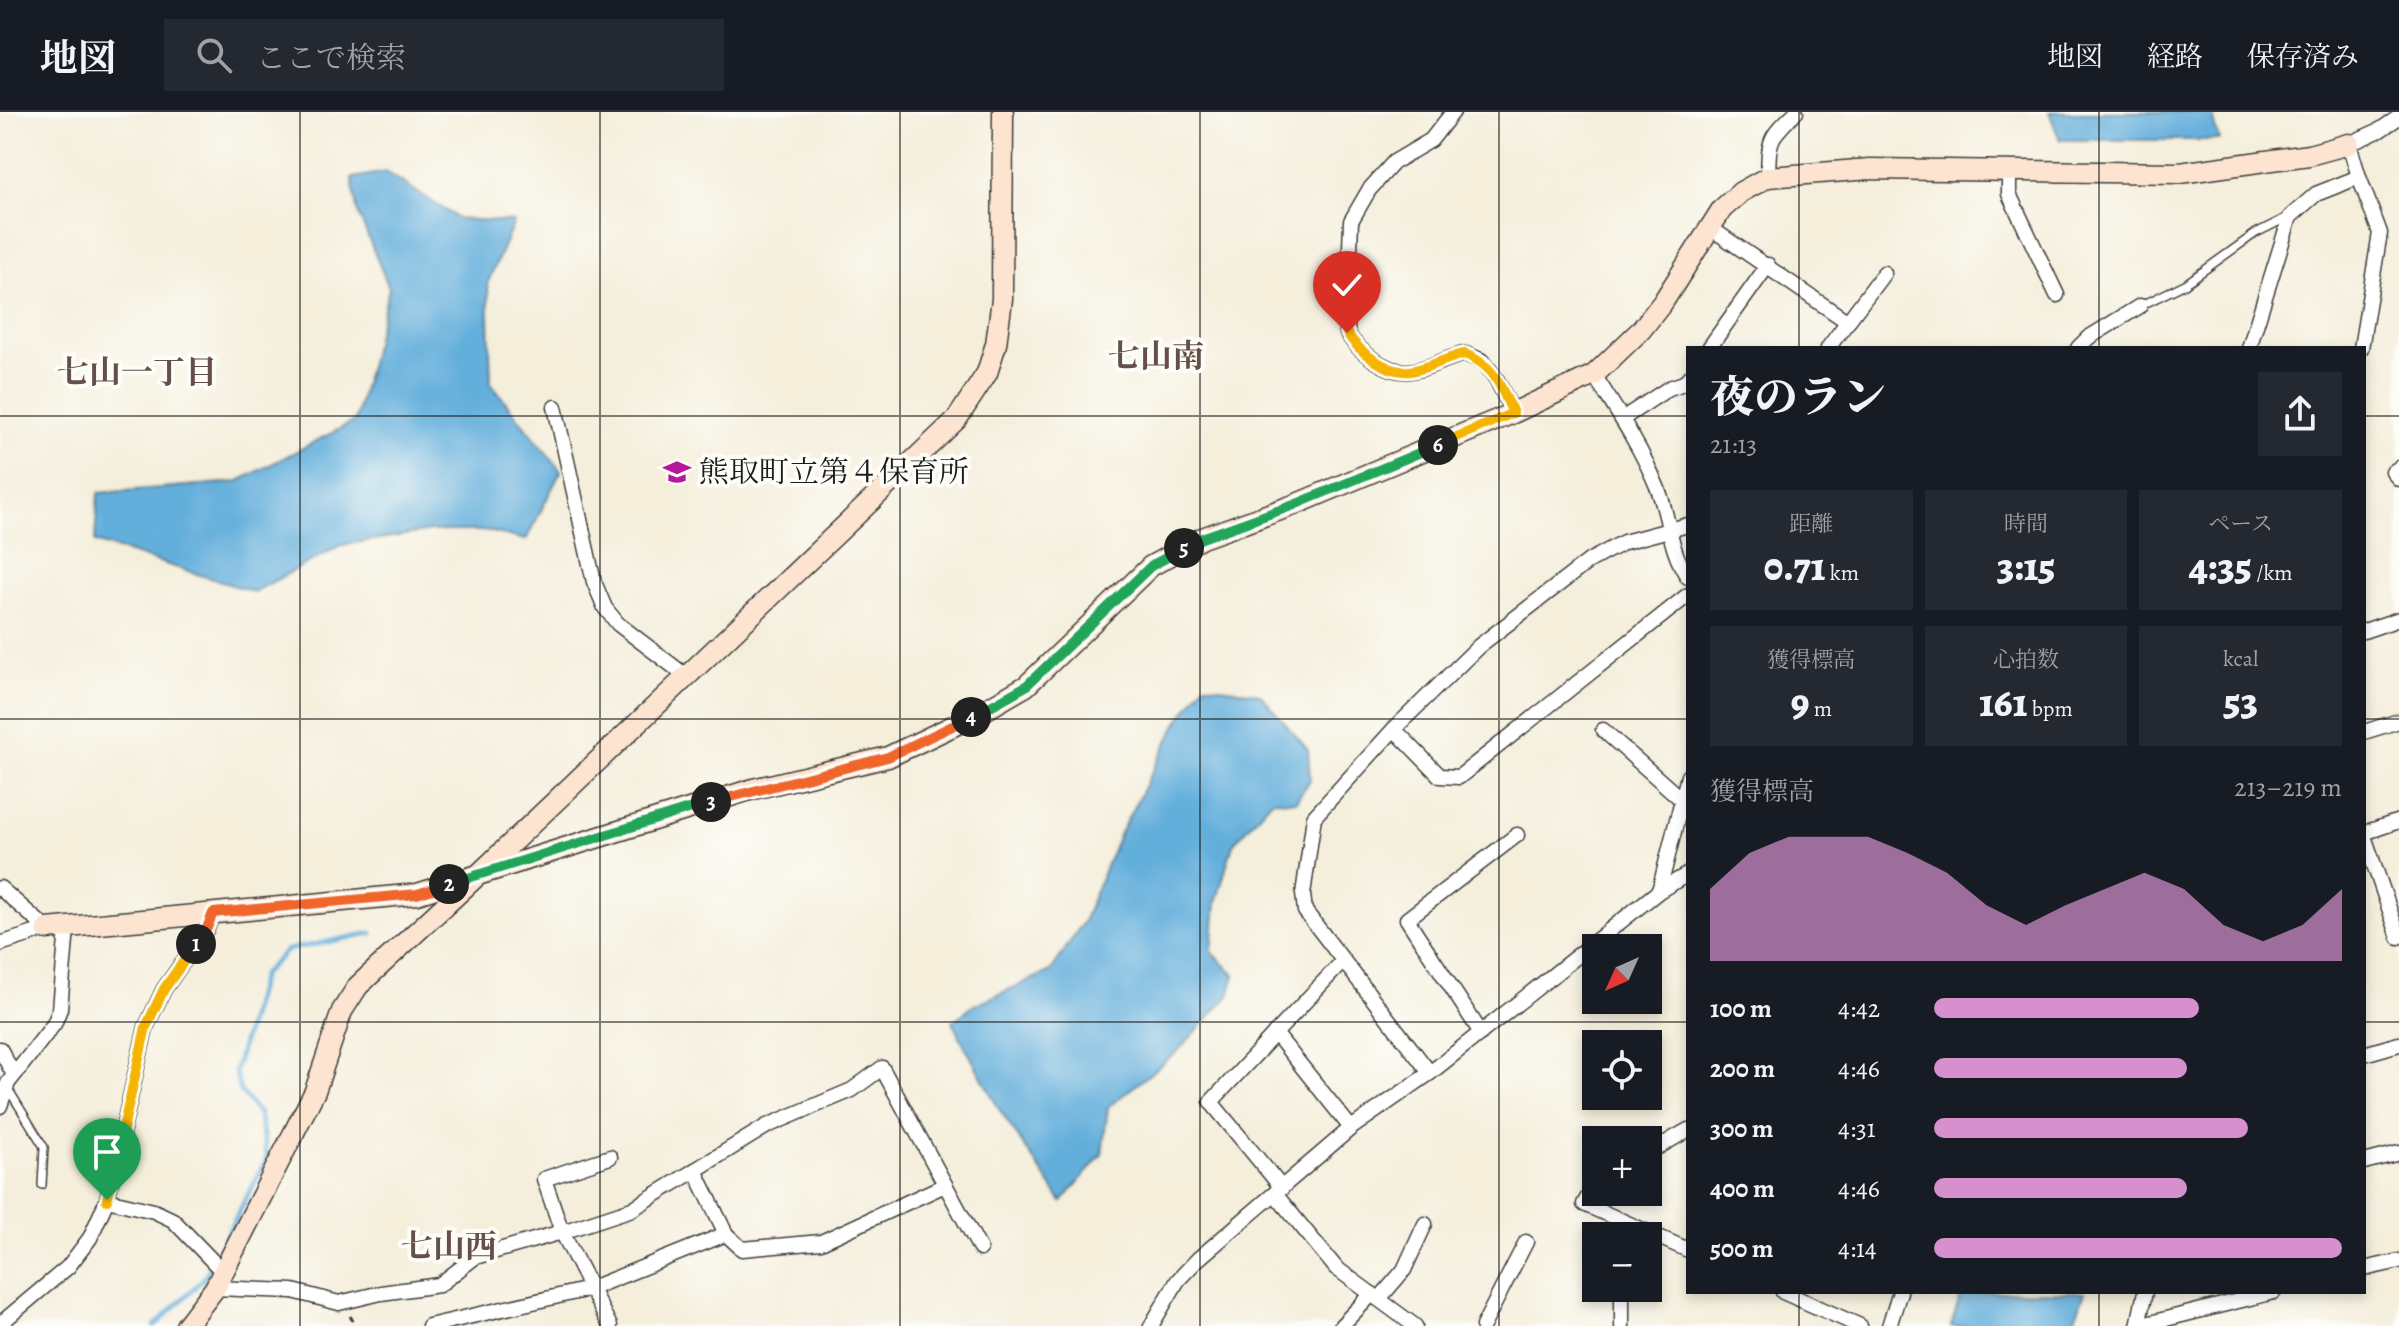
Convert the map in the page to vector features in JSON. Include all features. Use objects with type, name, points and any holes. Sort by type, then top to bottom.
[{"type":"street","points":[[186,1326],[219,1280],[315,1091],[342,1011],[358,986],[957,419],[987,373],[996,344],[1002,299],[1003,112]]},
{"type":"street","points":[[1453,112],[1431,140],[1394,162],[1369,190],[1351,221],[1347,333],[1354,345],[1371,358],[1397,370],[1410,371],[1465,354],[1483,361],[1497,380],[1513,413]]},
{"type":"street","points":[[1768,177],[1772,135],[1796,112]]},
{"type":"street","points":[[0,944],[57,928],[417,894],[753,789],[888,757],[976,715],[1026,686],[1151,566],[1202,538],[1294,505],[1513,413],[1594,375],[1641,330],[1663,302],[1722,209],[1741,192],[1768,177],[1870,169],[2180,173],[2309,155],[2349,144],[2380,130],[2399,117]]},
{"type":"street","points":[[2349,144],[2380,233],[2361,346]]},
{"type":"street","points":[[2009,169],[2009,194],[2057,295]]},
{"type":"street","points":[[2250,346],[2290,217],[2316,194],[2359,177]]},
{"type":"street","points":[[1709,227],[1848,322]]},
{"type":"street","points":[[1710,346],[1768,265]]},
{"type":"street","points":[[1830,346],[1884,273]]},
{"type":"street","points":[[2080,346],[2140,306]]},
{"type":"street","points":[[1594,375],[1653,476],[1665,506],[1667,530],[1677,561],[1686,574]]},
{"type":"street","points":[[1622,419],[1669,388],[1686,382]]},
{"type":"street","points":[[555,407],[594,582],[605,608],[618,624],[686,676]]},
{"type":"street","points":[[2399,468],[2393,472],[2399,479]]},
{"type":"street","points":[[1430,1073],[1305,911],[1303,894],[1314,817],[1394,729],[1479,646],[1589,561],[1624,542],[1686,525]]},
{"type":"street","points":[[1394,729],[1440,776],[1459,777],[1686,597]]},
{"type":"street","points":[[2366,630],[2399,619]]},
{"type":"street","points":[[2366,731],[2399,721]]},
{"type":"street","points":[[1603,730],[1682,800]]},
{"type":"street","points":[[1659,891],[1686,784]]},
{"type":"street","points":[[2366,833],[2399,821]]},
{"type":"street","points":[[1481,1033],[1407,919],[1517,835]]},
{"type":"street","points":[[2366,840],[2399,937]]},
{"type":"street","points":[[1151,1326],[1178,1280],[1198,1259],[1351,1128],[1430,1073],[1659,891],[1686,875]]},
{"type":"street","points":[[0,888],[57,928]]},
{"type":"street","points":[[0,1324],[68,1267],[90,1238],[107,1200],[146,1027],[164,989],[207,928],[213,913]]},
{"type":"street","points":[[0,1106],[11,1081],[44,1040],[60,1009],[57,928]]},
{"type":"street","points":[[1343,961],[1211,1102],[1336,1268],[1415,1326]]},
{"type":"street","points":[[1275,1033],[1351,1128]]},
{"type":"street","points":[[2366,1053],[2399,1044]]},
{"type":"street","points":[[0,1049],[11,1081]]},
{"type":"street","points":[[107,1200],[154,1211],[173,1220],[219,1280],[293,1291],[339,1303],[381,1293],[439,1285],[475,1257],[632,1209],[767,1126],[852,1090],[882,1068],[980,1249]]},
{"type":"street","points":[[1662,1146],[1685,1134]]},
{"type":"street","points":[[2366,1161],[2399,1153]]},
{"type":"street","points":[[610,1157],[544,1179],[562,1232],[610,1326]]},
{"type":"street","points":[[695,1170],[726,1234],[742,1249],[821,1242],[945,1185]]},
{"type":"street","points":[[1589,1206],[1686,1249]]},
{"type":"street","points":[[1341,1326],[1404,1270],[1425,1224]]},
{"type":"street","points":[[429,1326],[589,1289],[726,1234]]},
{"type":"street","points":[[1483,1326],[1526,1242]]},
{"type":"street","points":[[2366,1269],[2399,1261]]},
{"type":"street","points":[[1788,1294],[1860,1326]]},
{"type":"street","points":[[1889,1326],[1899,1294]]},
{"type":"street","points":[[2145,1294],[2138,1326],[2266,1294]]},
{"type":"street","points":[[1622,1302],[1622,1326]]},
{"type":"lane","points":[[2140,306],[2185,284],[2256,233],[2290,217]]},
{"type":"lane","points":[[11,1081],[44,1147],[42,1185]]},
{"type":"water","points":[[2049,112],[2217,112],[2213,120],[2219,140],[2060,140]]},
{"type":"water","points":[[386,172],[459,219],[514,222],[488,282],[491,384],[561,471],[526,540],[488,531],[431,531],[341,545],[254,592],[95,542],[98,493],[237,482],[355,421],[389,288],[357,210],[352,178]]},
{"type":"water","points":[[1204,684],[1260,694],[1308,750],[1310,780],[1296,801],[1272,800],[1233,844],[1216,903],[1212,952],[1235,975],[1229,996],[1176,1053],[1108,1107],[1102,1154],[1062,1202],[999,1109],[952,1022],[974,1005],[1051,971],[1083,922],[1119,835],[1177,724]]},
{"type":"water","points":[[1961,1294],[2084,1294],[2072,1326],[1951,1326]]},
{"type":"waterway","points":[[155,1326],[204,1278],[267,1159],[259,1114],[240,1091],[235,1071],[262,975],[287,950],[372,933]]},
{"type":"place","name":"熊取町立第４保育所","points":[[677,472]]},
{"type":"district","name":"七山南","points":[[1156,356]]},
{"type":"district","name":"七山一丁目","points":[[137,372]]},
{"type":"district","name":"七山西","points":[[449,1246]]},
{"type":"route","points":[[107,1200],[146,1027],[164,989],[207,928],[213,913],[417,894],[753,789],[888,757],[976,715],[1026,686],[1151,566],[1202,538],[1294,505],[1513,413],[1497,380],[1483,361],[1465,354],[1410,371],[1397,370],[1371,358],[1354,345],[1347,333]]}]
